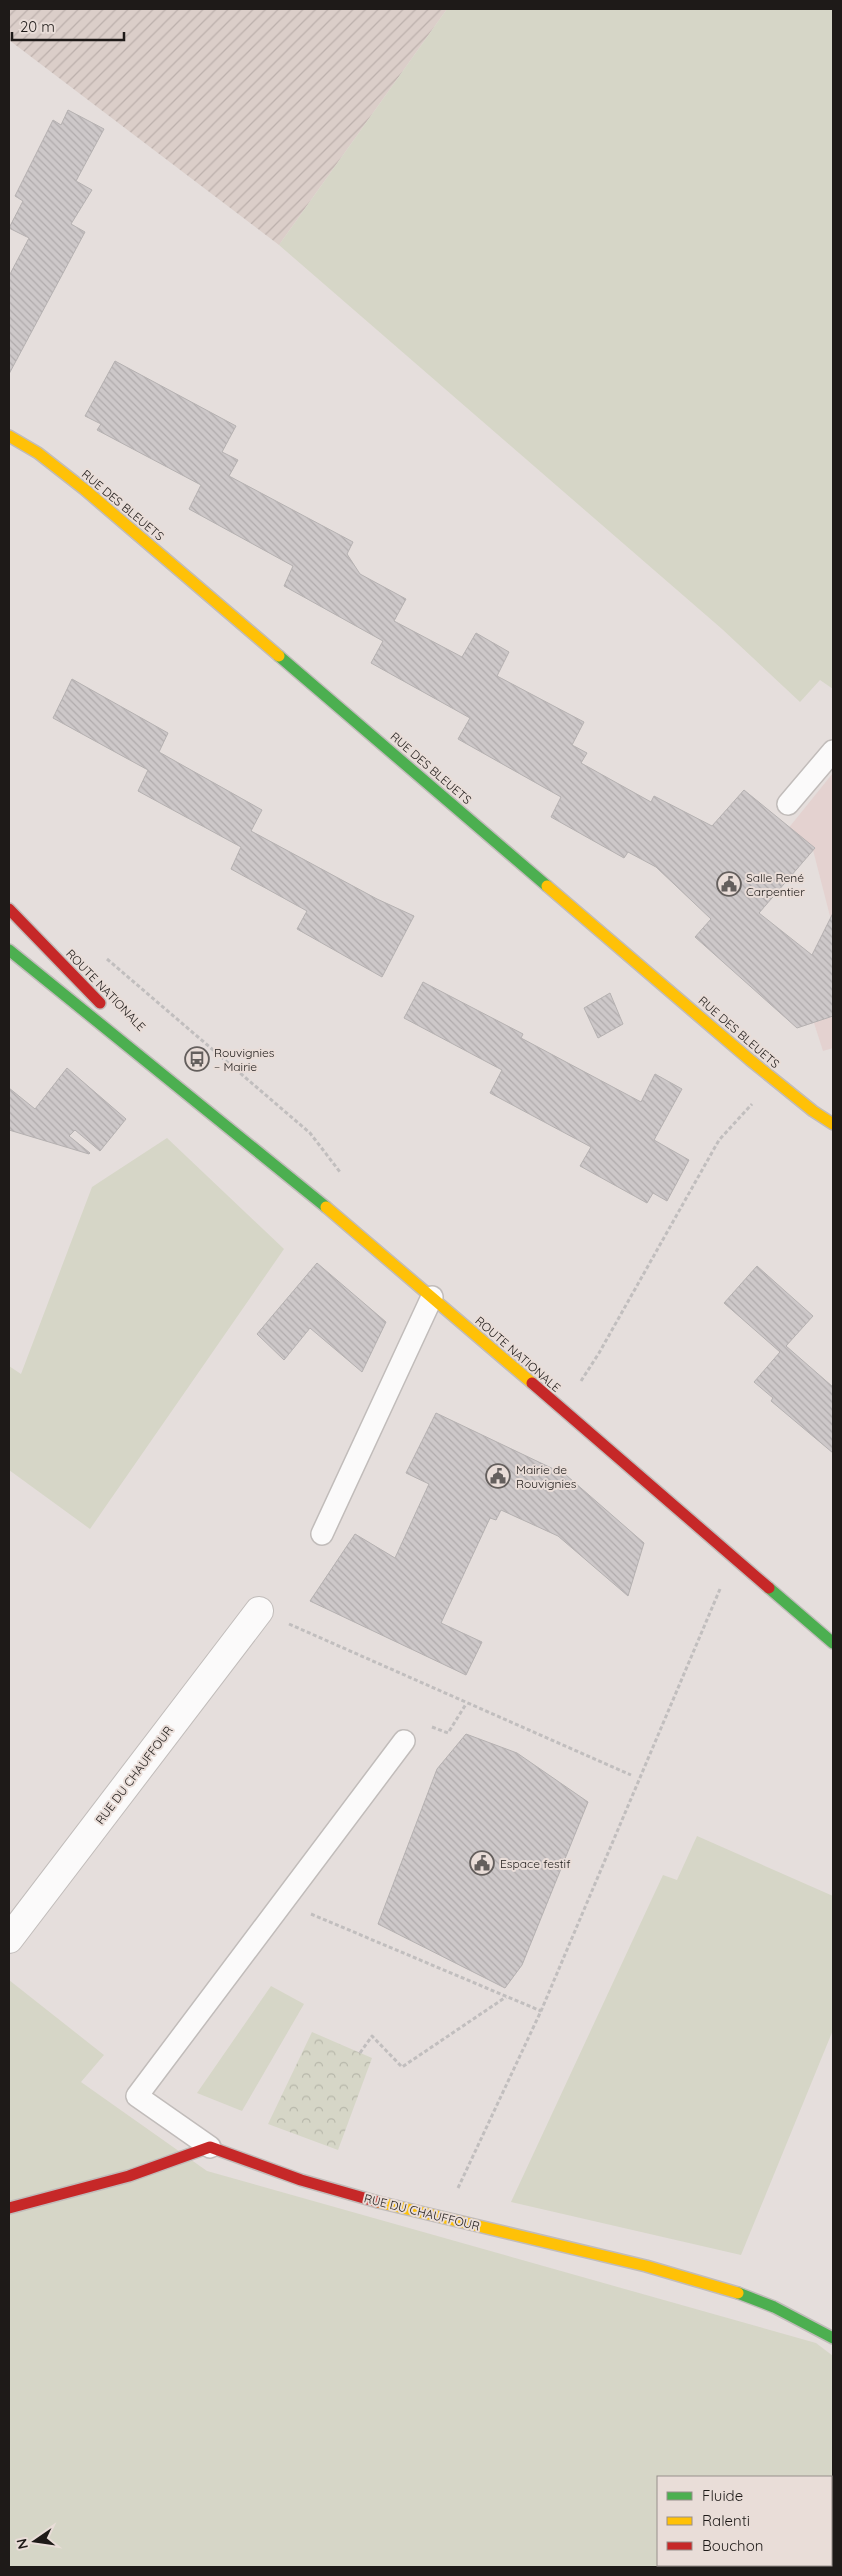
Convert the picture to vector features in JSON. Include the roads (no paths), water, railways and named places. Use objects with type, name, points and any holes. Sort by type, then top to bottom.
[{"type":"street","name":"RUE DES BLEUETS","points":[[9,436],[38,453],[84,489],[776,1081],[833,1124]]},
{"type":"street","name":"ROUTE NATIONALE","points":[[9,910],[106,1010]]},
{"type":"street","name":"ROUTE NATIONALE","points":[[9,950],[184,1088],[432,1297],[833,1643]]},
{"type":"street","name":"ROUTE NATIONALE","points":[[120,1024],[184,1088]]},
{"type":"street","name":"RUE DU CHAUFFOUR","points":[[9,1939],[259,1611]]},
{"type":"street","name":"RUE DU CHAUFFOUR","points":[[210,2147],[296,2180],[444,2218],[692,2277],[796,2316],[833,2338]]},
{"type":"street","points":[[9,2208],[129,2176],[210,2147]]},
{"type":"lane","points":[[788,804],[833,751]]},
{"type":"lane","points":[[322,1534],[432,1297]]},
{"type":"lane","points":[[210,2147],[137,2096],[404,1741]]},
{"type":"place","name":"Salle René Carpentier","points":[[729,884]]},
{"type":"place","name":"Rouvignies – Mairie","points":[[197,1059]]},
{"type":"place","name":"Mairie de Rouvignies","points":[[498,1476]]},
{"type":"place","name":"Espace festif","points":[[482,1863]]}]
